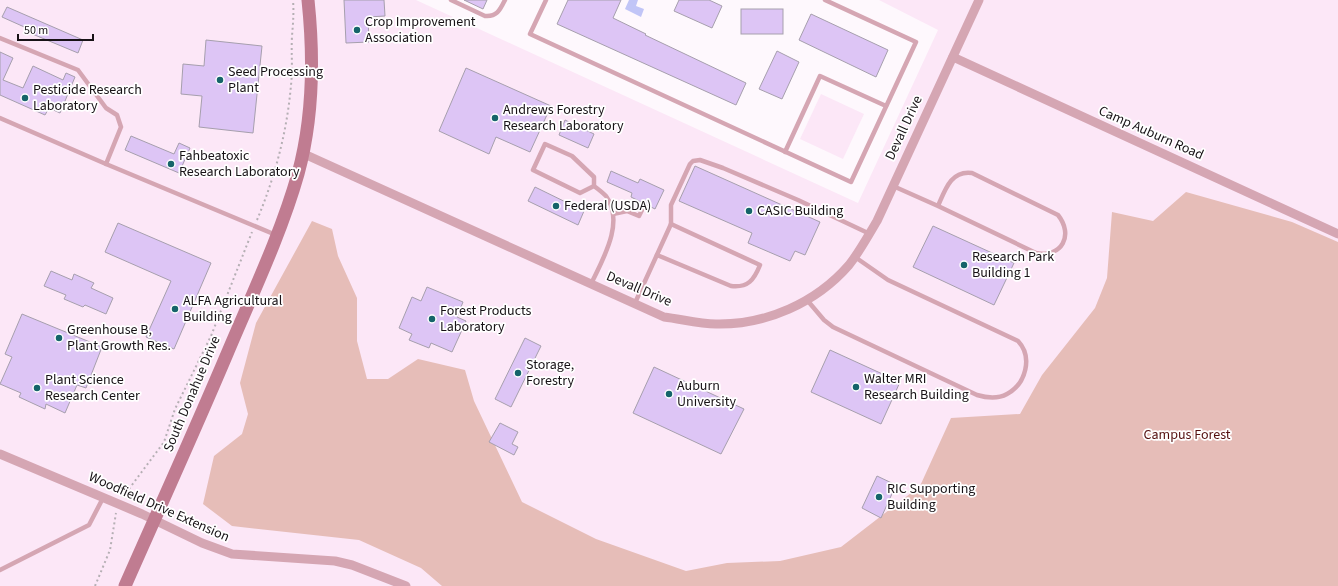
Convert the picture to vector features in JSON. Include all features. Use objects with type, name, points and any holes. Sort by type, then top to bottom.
[{"type":"street","name":"South Donahue Drive","points":[[125,586],[276,235],[292,193],[302,153],[310,86],[311,44],[308,0]]},
{"type":"street","name":"Devall Drive","points":[[302,153],[664,317],[715,324],[757,320],[788,309],[807,300],[829,284],[855,257],[870,234],[979,0]]},
{"type":"street","name":"Camp Auburn Road","points":[[953,57],[1338,234]]},
{"type":"street","name":"Woodfield Drive Extension","points":[[0,454],[104,498],[202,543],[232,554],[335,561],[352,565],[406,586]]},
{"type":"lane","points":[[451,0],[485,16],[490,16],[500,11],[505,0]]},
{"type":"lane","points":[[546,0],[530,34],[851,182],[916,42],[825,0]]},
{"type":"lane","points":[[0,38],[78,70],[106,108],[117,115],[121,127],[106,164]]},
{"type":"lane","points":[[784,152],[820,76],[886,106]]},
{"type":"lane","points":[[0,118],[276,235]]},
{"type":"lane","points":[[545,144],[572,156],[594,177],[594,186],[580,193],[533,170],[545,144]]},
{"type":"lane","points":[[635,303],[671,224],[671,205],[690,164],[693,161],[700,160],[798,200],[870,234]]},
{"type":"lane","points":[[893,186],[1036,253],[1050,253],[1062,245],[1065,238],[1066,230],[1058,215],[972,174],[962,173],[954,177],[938,206]]},
{"type":"lane","points":[[591,284],[611,235],[613,214],[606,196],[594,186]]},
{"type":"lane","points":[[613,214],[627,211],[639,216],[643,208]]},
{"type":"lane","points":[[657,255],[731,286],[740,287],[749,284],[755,277],[760,265],[671,224]]},
{"type":"lane","points":[[807,300],[824,320],[833,327],[977,395],[995,398],[1007,394],[1017,386],[1027,362],[1025,351],[1018,341],[888,280],[855,257]]},
{"type":"lane","points":[[0,570],[89,525],[104,498]]},
{"type":"path","points":[[257,222],[277,167],[283,143],[291,85],[292,36],[294,25],[293,0]]},
{"type":"path","points":[[122,498],[164,442],[176,409],[213,329],[253,230]]},
{"type":"path","points":[[95,586],[110,550],[116,511]]},
{"type":"shaded area","name":"Auburn University","points":[[0,0],[416,0],[858,203],[938,30],[879,0],[1338,0],[1338,586],[0,586]]},
{"type":"shaded area","points":[[821,94],[864,114],[843,159],[800,139]]},
{"type":"green space","name":"Campus Forest","points":[[1186,192],[1292,222],[1338,242],[1338,586],[442,586],[421,568],[359,540],[232,526],[203,504],[214,456],[242,434],[248,414],[240,383],[256,323],[312,221],[332,229],[338,256],[357,298],[357,341],[367,379],[388,379],[418,359],[465,370],[474,401],[522,502],[596,539],[686,571],[727,563],[780,561],[841,547],[920,486],[951,418],[1020,414],[1042,375],[1095,308],[1107,278],[1112,212],[1153,221]]},
{"type":"water","points":[[629,0],[638,0],[636,6],[644,9],[641,17],[625,9]]},
{"type":"building","name":"Crop Improvement Association","points":[[344,0],[384,0],[385,16],[368,17],[369,42],[346,43]]},
{"type":"building","points":[[464,0],[487,0],[483,9]]},
{"type":"building","points":[[568,0],[621,0],[613,18],[646,34],[645,35],[746,83],[736,105],[557,24]]},
{"type":"building","points":[[679,0],[709,0],[722,6],[712,28],[674,11]]},
{"type":"building","points":[[7,7],[83,40],[78,53],[30,33],[31,30],[2,17]]},
{"type":"building","points":[[741,9],[783,9],[783,34],[741,34]]},
{"type":"building","points":[[811,14],[888,50],[876,77],[799,40]]},
{"type":"building","name":"Seed Processing Plant","points":[[206,40],[262,46],[253,133],[199,127],[202,96],[181,94],[183,64],[204,66]]},
{"type":"building","points":[[777,51],[799,62],[782,99],[759,89]]},
{"type":"building","points":[[0,52],[13,58],[3,80],[23,88],[33,66],[63,80],[66,73],[75,77],[60,113],[49,108],[45,115],[0,95]]},
{"type":"building","name":"Andrews Forestry Research Laboratory","points":[[466,68],[551,106],[530,152],[496,137],[489,154],[439,131]]},
{"type":"building","points":[[565,120],[594,134],[588,148],[559,135]]},
{"type":"building","name":"Fahbeatoxic Research Laboratory","points":[[131,136],[174,154],[179,143],[190,148],[179,173],[125,150]]},
{"type":"building","name":"CASIC Building","points":[[695,166],[820,222],[805,255],[795,251],[790,261],[748,243],[752,233],[679,201]]},
{"type":"building","points":[[611,171],[638,183],[640,179],[664,190],[655,209],[631,197],[632,193],[607,182]]},
{"type":"building","name":"Federal (USDA)","points":[[535,187],[584,211],[578,225],[528,201]]},
{"type":"building","name":"ALFA Agricultural Building","points":[[118,223],[211,263],[174,349],[146,337],[171,281],[105,252]]},
{"type":"building","name":"Research Park Building 1","points":[[933,226],[1014,263],[994,305],[913,267]]},
{"type":"building","points":[[51,271],[72,280],[74,274],[94,283],[91,288],[113,298],[106,314],[85,305],[83,307],[64,299],[66,295],[44,286]]},
{"type":"building","name":"Forest Products Laboratory","points":[[427,287],[463,302],[457,317],[466,321],[452,352],[431,343],[429,348],[409,340],[412,334],[399,328],[412,297],[421,301]]},
{"type":"building","points":[[22,314],[102,347],[86,388],[77,385],[65,413],[46,404],[45,409],[19,397],[21,393],[0,384],[12,357],[5,354]]},
{"type":"building","name":"Storage, Forestry","points":[[525,338],[541,346],[511,407],[495,399]]},
{"type":"building","name":"Walter MRI Research Building","points":[[830,350],[900,382],[881,424],[811,392]]},
{"type":"building","points":[[654,367],[744,409],[721,454],[633,413]]},
{"type":"building","points":[[500,423],[518,432],[512,444],[518,447],[514,455],[489,442]]},
{"type":"building","name":"RIC Supporting Building","points":[[877,476],[896,485],[881,518],[862,508]]},
{"type":"place","name":"Crop Improvement Association","points":[[357,30]]},
{"type":"place","name":"Seed Processing Plant","points":[[220,80]]},
{"type":"place","name":"Pesticide Research Laboratory","points":[[25,98]]},
{"type":"place","name":"Andrews Forestry Research Laboratory","points":[[495,118]]},
{"type":"place","name":"Fahbeatoxic Research Laboratory","points":[[171,164]]},
{"type":"place","name":"Federal (USDA)","points":[[556,206]]},
{"type":"place","name":"CASIC Building","points":[[749,211]]},
{"type":"place","name":"Research Park Building 1","points":[[964,265]]},
{"type":"place","name":"ALFA Agricultural Building","points":[[175,309]]},
{"type":"place","name":"Forest Products Laboratory","points":[[432,319]]},
{"type":"place","name":"Greenhouse B, Plant Growth Res.","points":[[59,338]]},
{"type":"place","name":"Storage, Forestry","points":[[518,373]]},
{"type":"place","name":"Walter MRI Research Building","points":[[856,387]]},
{"type":"place","name":"Plant Science Research Center","points":[[37,388]]},
{"type":"place","name":"Auburn University","points":[[669,394]]},
{"type":"place","name":"RIC Supporting Building","points":[[879,497]]}]
